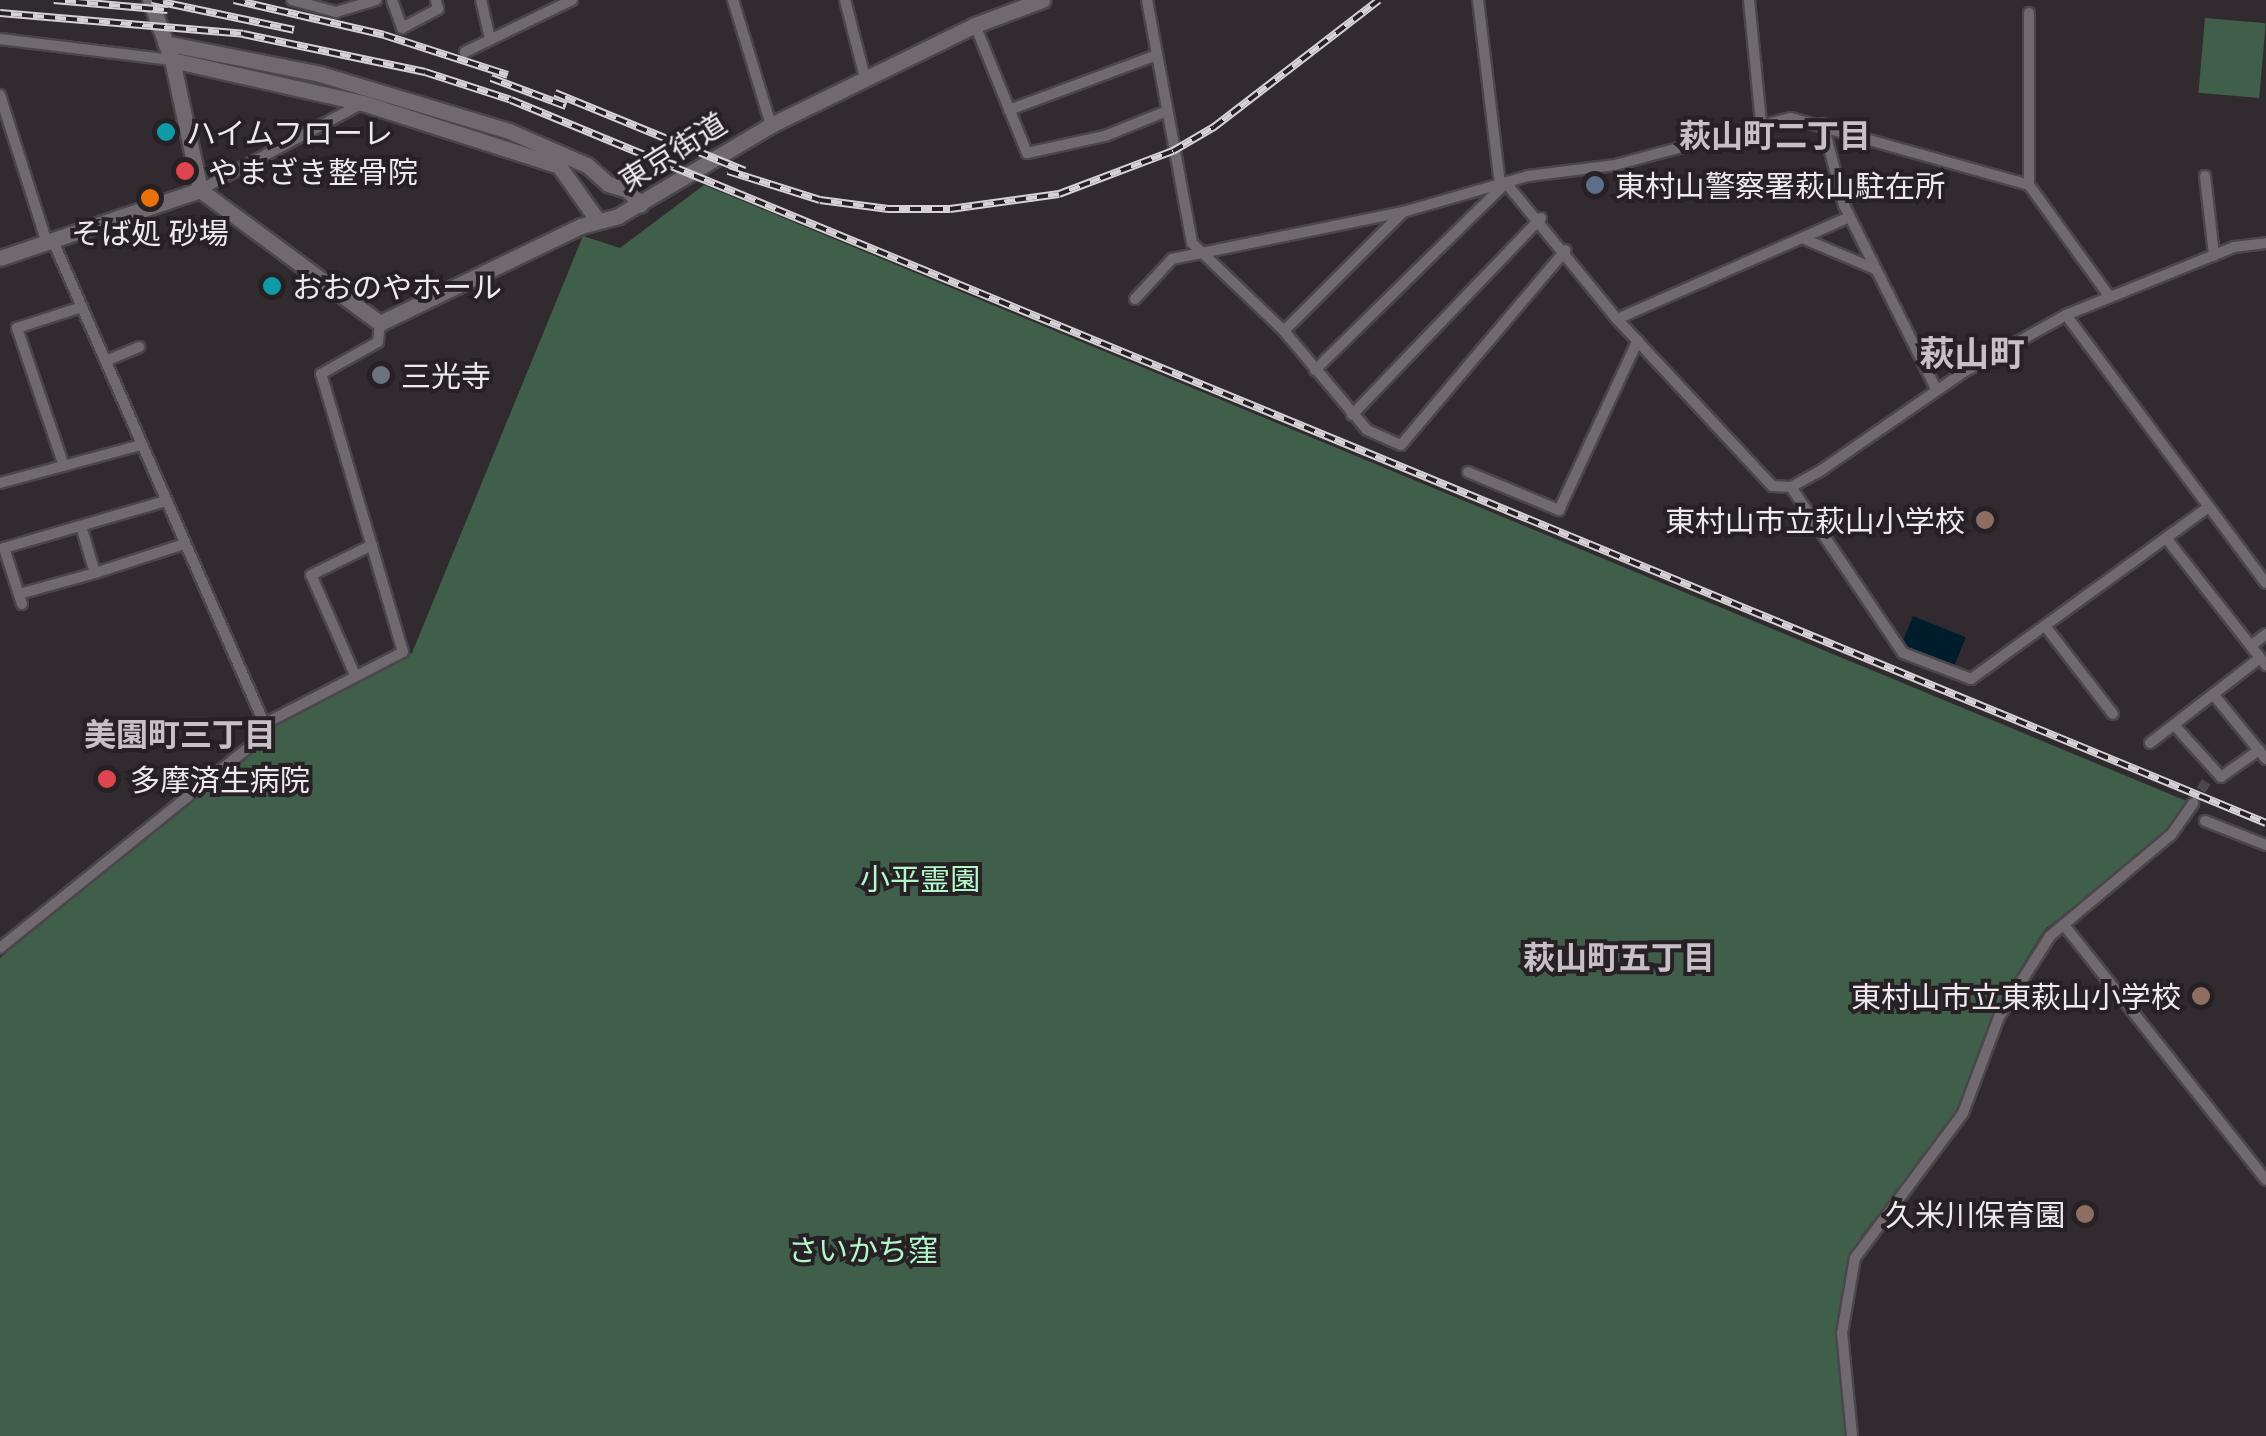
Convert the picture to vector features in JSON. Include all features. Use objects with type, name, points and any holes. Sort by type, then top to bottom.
[{"type":"street","points":[[150,0],[172,60],[200,190],[380,323],[378,342],[321,374],[403,652],[266,724]]},
{"type":"street","points":[[292,0],[336,12],[376,0]]},
{"type":"street","points":[[392,0],[402,28],[438,9],[436,0]]},
{"type":"street","points":[[482,0],[490,39]]},
{"type":"street","points":[[465,52],[572,0]]},
{"type":"street","points":[[732,0],[770,124]]},
{"type":"street","points":[[845,0],[865,78]]},
{"type":"street","name":"東京街道","points":[[380,323],[640,205],[770,124],[975,25],[1042,0]]},
{"type":"street","points":[[1147,0],[1184,212],[1199,255],[1284,331],[1367,430],[1402,446],[1566,250]]},
{"type":"street","points":[[1478,0],[1503,183],[1541,218],[1617,319],[1750,468],[1772,486],[1790,487],[1936,389],[2066,316],[2214,254],[2266,243]]},
{"type":"street","points":[[1749,0],[1762,122]]},
{"type":"street","points":[[2029,13],[2029,184],[2109,296]]},
{"type":"street","points":[[975,25],[1027,154],[1105,136],[1167,111]]},
{"type":"street","points":[[0,38],[172,60],[363,103],[559,166],[598,221]]},
{"type":"street","points":[[164,42],[386,92],[559,152],[608,184],[628,190],[640,205]]},
{"type":"street","points":[[1009,110],[1156,55]]},
{"type":"street","points":[[0,258],[200,190],[386,92]]},
{"type":"street","points":[[0,95],[50,242],[268,732],[0,948]]},
{"type":"street","points":[[1135,298],[1172,260],[1402,212],[1503,183],[1615,165],[1762,122],[1791,118],[2029,184]]},
{"type":"street","points":[[1823,124],[1849,217],[1936,389]]},
{"type":"street","points":[[2205,176],[2214,254]]},
{"type":"street","points":[[1315,370],[1503,183]]},
{"type":"street","points":[[1284,331],[1402,212]]},
{"type":"street","points":[[1617,319],[1849,217]]},
{"type":"street","points":[[1352,414],[1541,218]]},
{"type":"street","points":[[1802,238],[1876,269]]},
{"type":"street","points":[[64,466],[17,328],[82,307]]},
{"type":"street","points":[[2066,316],[2266,583]]},
{"type":"street","points":[[1468,472],[1559,510],[1638,340]]},
{"type":"street","points":[[106,361],[139,347]]},
{"type":"street","points":[[0,483],[141,445]]},
{"type":"street","points":[[1790,487],[1903,653],[1971,678],[2207,508]]},
{"type":"street","points":[[166,501],[4,548],[21,599],[184,544]]},
{"type":"street","points":[[81,526],[95,573]]},
{"type":"street","points":[[2150,743],[2263,662],[2166,538]]},
{"type":"street","points":[[355,676],[312,574],[372,545]]},
{"type":"street","points":[[2046,626],[2113,714]]},
{"type":"street","points":[[2251,646],[2266,634]]},
{"type":"street","points":[[2174,725],[2208,778],[2221,777],[2262,754],[2214,694]]},
{"type":"street","points":[[1852,1436],[1842,1333],[1856,1258],[1963,1113],[1998,1017],[2064,925],[2171,835],[2194,803]]},
{"type":"street","points":[[2205,821],[2266,845]]},
{"type":"street","points":[[2064,925],[2266,1180]]},
{"type":"green space","points":[[2205,18],[2266,23],[2259,98],[2198,93]]},
{"type":"green space","name":"小平霊園","points":[[704,185],[2189,802],[2168,833],[2044,930],[1992,1015],[1959,1113],[1862,1235],[1850,1259],[1837,1333],[1847,1436],[0,1436],[0,958],[272,734],[271,721],[412,653],[583,236],[620,248]]},
{"type":"water","points":[[1913,616],[1966,637],[1954,666],[1901,645]]},
{"type":"tunnel","points":[[2193,803],[2206,782]]},
{"type":"railway","points":[[54,0],[168,10]]},
{"type":"railway","points":[[152,0],[294,30]]},
{"type":"railway","points":[[234,0],[384,35],[508,75]]},
{"type":"railway","points":[[728,171],[820,200],[888,209],[950,209],[1059,194],[1173,151],[1214,127],[1379,0]]},
{"type":"railway","points":[[0,13],[243,34],[425,72],[511,100],[2266,823]]},
{"type":"railway","points":[[491,78],[566,106]]},
{"type":"railway","points":[[555,93],[745,171]]},
{"type":"place","name":"ハイムフローレ","points":[[166,132]]},
{"type":"place","name":"やまざき整骨院","points":[[185,171]]},
{"type":"place","name":"東村山警察署萩山駐在所","points":[[1595,185]]},
{"type":"place","name":"そば処 砂場","points":[[150,198]]},
{"type":"place","name":"おおのやホール","points":[[272,286]]},
{"type":"place","name":"三光寺","points":[[381,375]]},
{"type":"place","name":"東村山市立萩山小学校","points":[[1985,520]]},
{"type":"place","name":"多摩済生病院","points":[[107,779]]},
{"type":"place","name":"東村山市立東萩山小学校","points":[[2201,996]]},
{"type":"place","name":"久米川保育園","points":[[2085,1214]]},
{"type":"district","name":"萩山町二丁目","points":[[1775,135]]},
{"type":"district","name":"萩山町","points":[[1972,352]]},
{"type":"district","name":"美園町三丁目","points":[[180,734]]},
{"type":"district","name":"萩山町五丁目","points":[[1619,957]]},
{"type":"park label","name":"さいかち窪","points":[[863,1249]]}]
